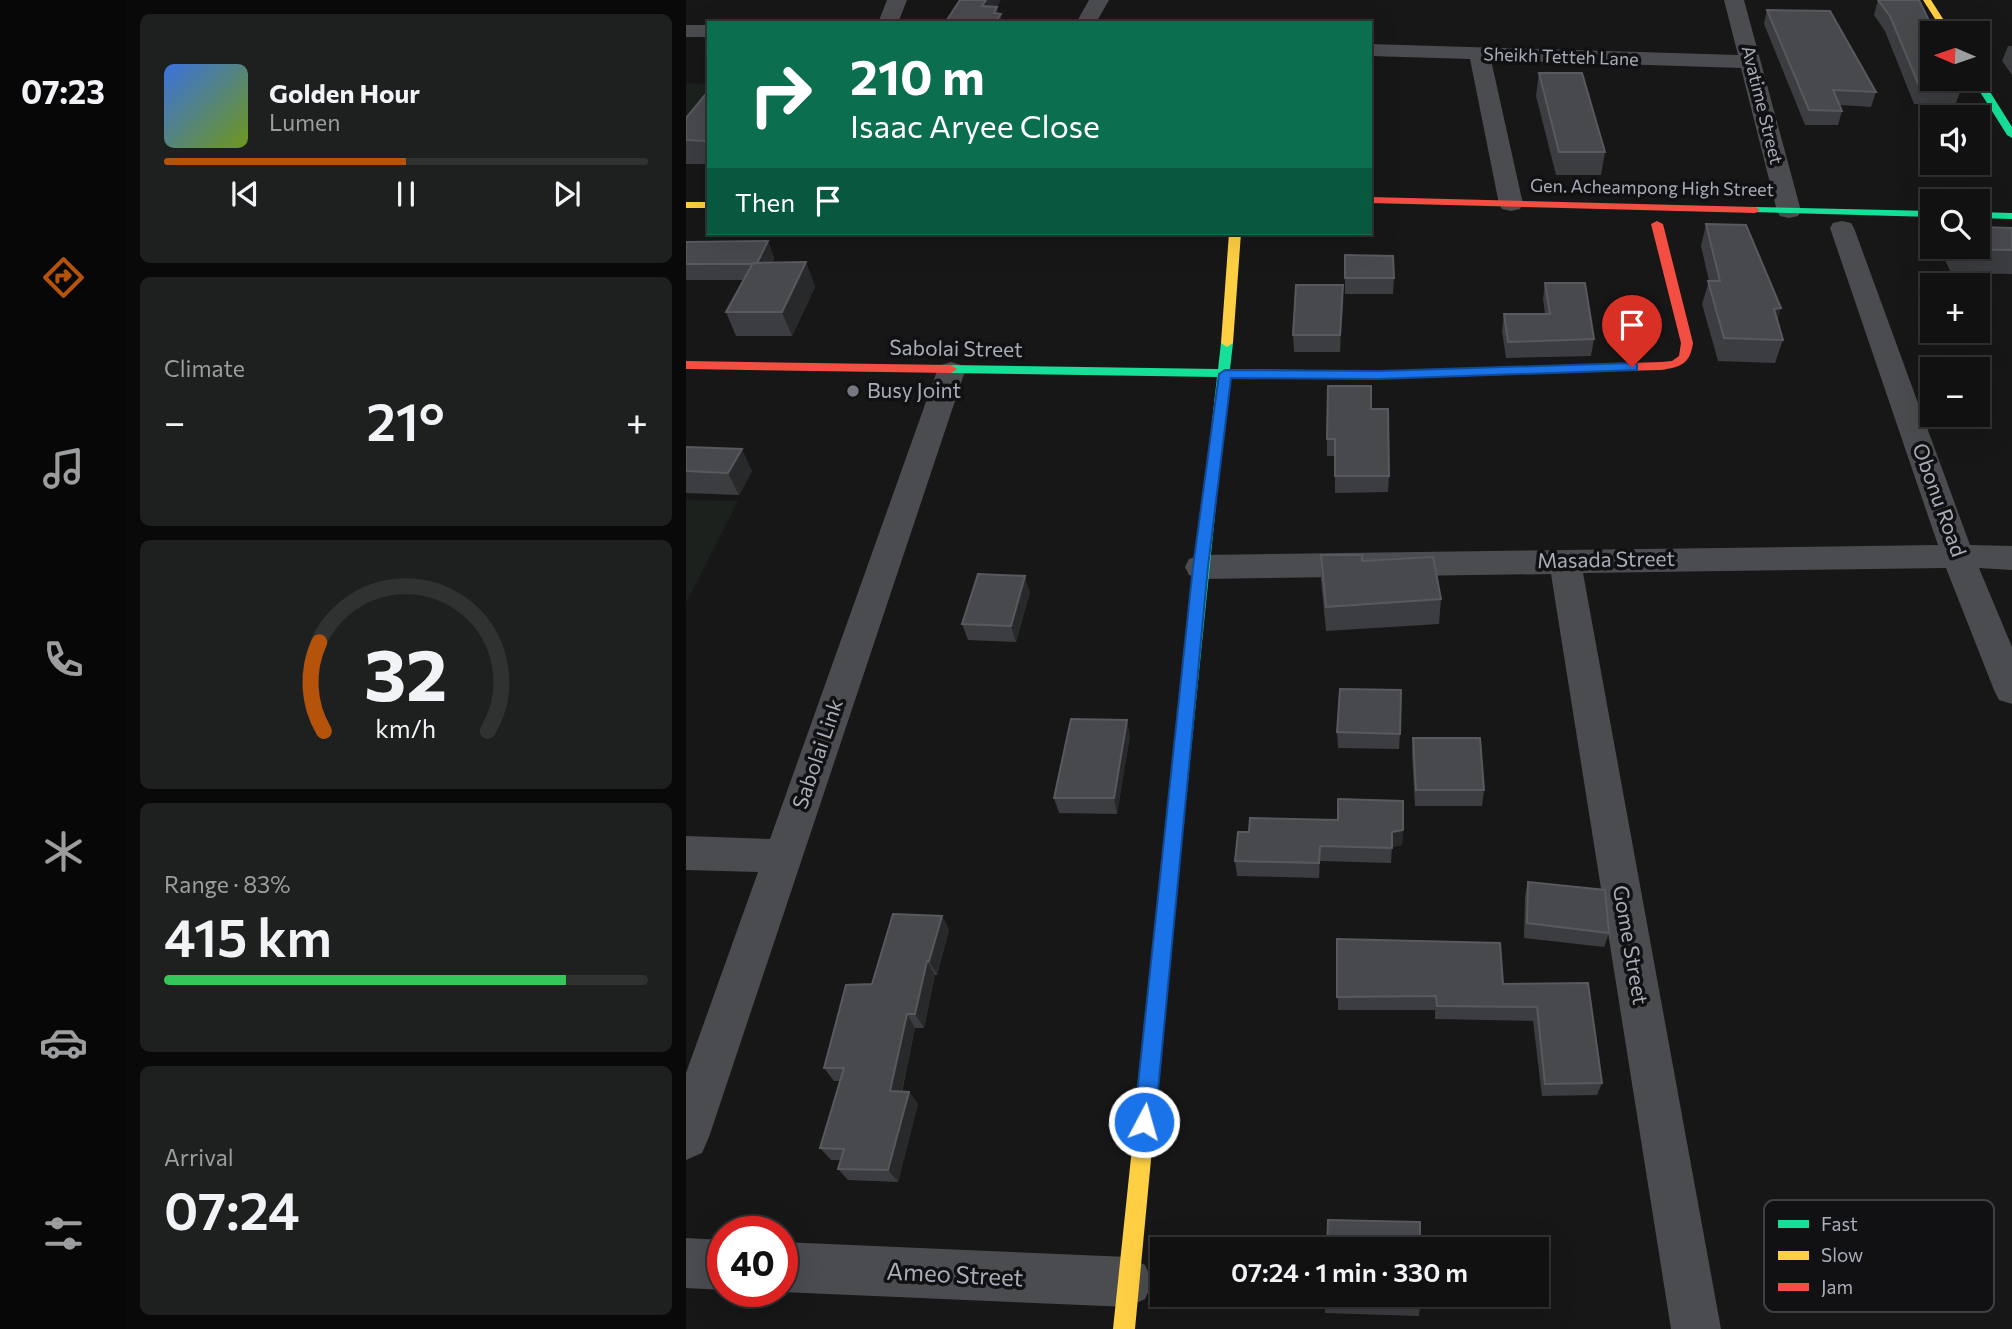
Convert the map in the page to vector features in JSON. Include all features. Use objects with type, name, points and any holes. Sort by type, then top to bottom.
[{"type":"street","points":[[889,21],[897,0]]},
{"type":"street","points":[[1087,21],[1099,0]]},
{"type":"street","name":"Avatime Street","points":[[1734,0],[1789,211]]},
{"type":"street","points":[[1927,0],[1940,21]]},
{"type":"street","points":[[686,31],[707,31]]},
{"type":"street","name":"Sheikh Tetteh Lane","points":[[1372,50],[1751,62]]},
{"type":"street","points":[[1479,54],[1511,204]]},
{"type":"street","points":[[1984,91],[2012,135]]},
{"type":"street","name":"Gen. Acheampong High Street","points":[[1372,200],[1920,214]]},
{"type":"street","points":[[686,205],[707,205]]},
{"type":"street","points":[[1990,215],[2012,216]]},
{"type":"street","name":"Sabolai Street","points":[[686,365],[951,371],[1379,375],[1661,366],[1676,363],[1685,357],[1688,343],[1657,224]]},
{"type":"street","name":"Gen. Acheampong High Street","points":[[1710,225],[1893,230]]},
{"type":"street","name":"Obonu Road","points":[[1842,228],[1958,556],[2009,676]]},
{"type":"street","points":[[1126,1306],[1201,567],[1225,374],[1235,235]]},
{"type":"street","name":"Sabolai Link","points":[[686,1137],[951,371]]},
{"type":"street","name":"Masada Street","points":[[1201,567],[1958,556],[2012,558]]},
{"type":"street","name":"Gome Street","points":[[1565,561],[1696,1329]]},
{"type":"street","points":[[686,853],[783,856]]},
{"type":"street","points":[[686,1263],[707,1264]]},
{"type":"street","name":"Ameo Street","points":[[798,1269],[1126,1306]]},
{"type":"shaded area","points":[[686,83],[707,84],[707,95],[686,119]]},
{"type":"shaded area","points":[[686,500],[738,501],[686,603]]},
{"type":"building","points":[[960,0],[986,0],[982,6],[997,7],[994,13],[1001,14],[996,21],[946,21]]},
{"type":"building","points":[[1878,0],[1919,0],[1929,21],[1920,21],[1920,88],[1890,16]]},
{"type":"building","points":[[1767,10],[1830,11],[1876,92],[1833,90],[1842,111],[1809,110]]},
{"type":"building","points":[[1539,73],[1582,73],[1605,152],[1559,152]]},
{"type":"building","points":[[707,92],[707,141],[686,140],[686,118]]},
{"type":"building","points":[[1706,224],[1746,225],[1781,308],[1774,309],[1783,340],[1724,338],[1708,281],[1720,281]]},
{"type":"building","points":[[1990,227],[2012,228],[2012,250],[1990,250]]},
{"type":"building","points":[[768,241],[757,263],[686,264],[686,242]]},
{"type":"building","points":[[1345,255],[1393,256],[1394,278],[1345,278]]},
{"type":"building","points":[[806,262],[782,312],[726,312],[753,263]]},
{"type":"building","points":[[1545,283],[1585,283],[1594,339],[1508,342],[1504,314],[1550,314]]},
{"type":"building","points":[[1296,285],[1343,285],[1340,335],[1293,335]]},
{"type":"building","points":[[1328,386],[1371,386],[1371,409],[1388,409],[1389,476],[1335,476],[1335,439],[1327,439]]},
{"type":"building","points":[[686,447],[742,449],[728,473],[686,471]]},
{"type":"building","points":[[1321,555],[1362,555],[1362,561],[1433,557],[1441,599],[1326,607]]},
{"type":"building","points":[[978,574],[1025,576],[1011,626],[962,624]]},
{"type":"building","points":[[1340,689],[1401,690],[1400,734],[1337,732]]},
{"type":"building","points":[[1071,719],[1127,720],[1114,798],[1054,798]]},
{"type":"building","points":[[1413,738],[1480,738],[1484,790],[1416,790]]},
{"type":"building","points":[[1338,799],[1403,801],[1403,830],[1392,832],[1392,848],[1320,846],[1319,863],[1235,861],[1238,832],[1249,832],[1250,818],[1338,820]]},
{"type":"building","points":[[1528,882],[1605,890],[1609,933],[1527,923]]},
{"type":"building","points":[[893,914],[942,916],[927,961],[915,1014],[907,1014],[890,1091],[909,1092],[888,1170],[838,1169],[844,1149],[820,1148],[844,1068],[824,1068],[846,985],[872,984]]},
{"type":"building","points":[[1337,939],[1500,943],[1503,984],[1588,983],[1602,1083],[1545,1084],[1537,1007],[1437,1006],[1436,996],[1337,997]]},
{"type":"building","points":[[1328,1220],[1420,1222],[1420,1237],[1327,1237]]},
{"type":"traffic: fast","points":[[1984,91],[2012,135]]},
{"type":"traffic: fast","points":[[1755,210],[1920,214]]},
{"type":"traffic: fast","points":[[1990,215],[2012,216]]},
{"type":"traffic: fast","points":[[1162,948],[1227,343]]},
{"type":"traffic: fast","points":[[951,369],[1379,375],[1501,371]]},
{"type":"traffic: slow","points":[[1927,0],[1940,21]]},
{"type":"traffic: slow","points":[[686,205],[707,205]]},
{"type":"traffic: slow","points":[[1227,343],[1235,235]]},
{"type":"traffic: slow","points":[[1124,1329],[1162,948]]},
{"type":"traffic: jam","points":[[1372,200],[1755,210]]},
{"type":"traffic: jam","points":[[1501,371],[1661,366],[1676,364],[1685,357],[1687,343],[1657,224]]},
{"type":"traffic: jam","points":[[686,365],[951,369]]},
{"type":"place","name":"Busy Joint","points":[[853,391]]},
{"type":"route","points":[[1144,1122],[1201,567],[1225,374],[1379,375],[1632,367]]}]
